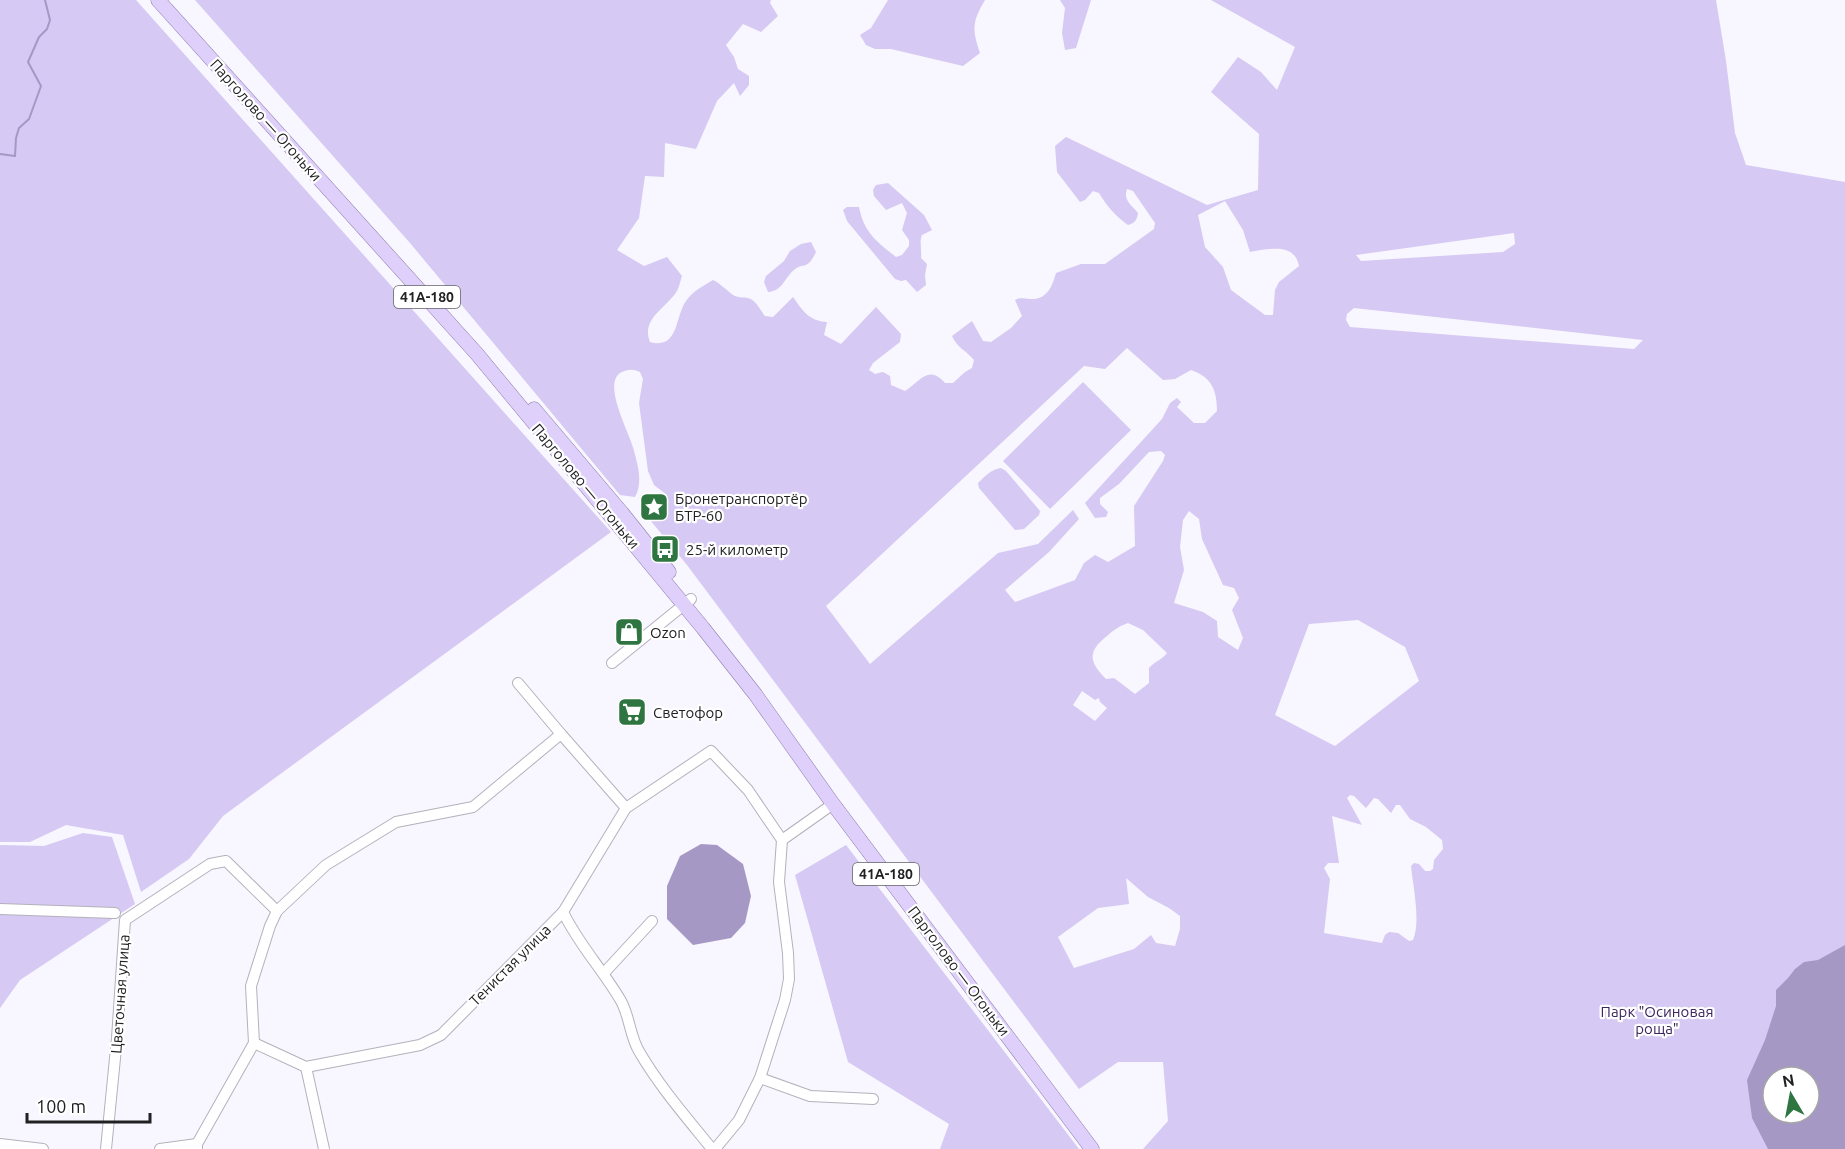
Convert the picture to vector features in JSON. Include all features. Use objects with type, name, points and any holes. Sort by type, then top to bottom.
[{"type":"main road","name":"Парголово — Огоньки","points":[[158,0],[477,354],[761,690],[1093,1145]]},
{"type":"main road","name":"Парголово — Огоньки","points":[[169,0],[483,348],[622,513],[833,804],[1093,1145]]},
{"type":"street","points":[[612,663],[687,602]]},
{"type":"street","points":[[518,682],[626,808],[711,751],[748,790],[782,840],[779,882],[789,979],[785,1000],[760,1078],[739,1120],[714,1149],[673,1100],[638,1051],[623,1004],[604,973],[574,935],[563,912]]},
{"type":"street","points":[[159,1149],[197,1147],[254,1043],[251,986],[277,911],[326,865],[396,822],[473,807],[561,734]]},
{"type":"street","points":[[782,840],[833,804]]},
{"type":"street","name":"Тенистая улица","points":[[306,1066],[420,1044],[441,1035],[563,912],[626,808]]},
{"type":"street","name":"Цветочная улица","points":[[106,1149],[125,920],[210,864],[226,861],[277,911]]},
{"type":"street","points":[[0,909],[115,913]]},
{"type":"street","points":[[604,973],[652,921]]},
{"type":"street","points":[[254,1043],[306,1066],[324,1149]]},
{"type":"street","points":[[760,1078],[810,1096],[873,1099]]},
{"type":"street","points":[[0,1144],[43,1149]]},
{"type":"green space","points":[[0,0],[136,0],[611,532],[223,816],[189,859],[141,892],[123,835],[66,825],[30,842],[0,842]]},
{"type":"green space","name":"Парк \"Осиновая роща\"","points":[[195,0],[771,0],[770,3],[778,16],[761,32],[743,24],[726,45],[738,69],[749,76],[749,85],[740,96],[734,83],[717,101],[696,149],[665,143],[664,177],[645,176],[639,218],[617,250],[644,266],[667,257],[682,276],[676,292],[651,321],[648,334],[650,342],[666,341],[675,330],[686,301],[713,280],[733,295],[753,301],[765,316],[773,317],[793,297],[803,311],[811,317],[827,322],[824,335],[841,344],[876,307],[901,334],[900,342],[873,363],[869,370],[875,374],[883,372],[890,376],[891,385],[905,391],[924,376],[929,375],[934,375],[945,383],[953,383],[972,368],[974,360],[952,336],[972,321],[983,341],[991,342],[1011,328],[1022,316],[1015,300],[1036,299],[1045,295],[1056,273],[1081,264],[1105,264],[1154,229],[1155,223],[1133,191],[1127,189],[1126,196],[1128,202],[1138,213],[1135,221],[1128,225],[1119,218],[1099,193],[1093,191],[1080,202],[1057,172],[1055,146],[1066,137],[1207,205],[1258,190],[1259,134],[1211,92],[1238,57],[1261,72],[1277,90],[1295,47],[1211,0],[1716,0],[1735,133],[1746,165],[1845,182],[1845,1149],[1143,1149],[1168,1121],[1163,1062],[1118,1062],[1079,1089],[687,565],[646,515],[667,495],[654,485],[648,471],[639,403],[643,379],[640,372],[635,370],[622,372],[616,378],[614,386],[615,397],[632,443],[639,480],[635,497],[620,495],[410,243]],"holes":[[[1225,201],[1243,230],[1250,252],[1279,249],[1292,253],[1296,258],[1299,266],[1279,282],[1275,290],[1273,315],[1265,315],[1231,290],[1223,267],[1205,247],[1198,215]],[[1514,233],[1515,244],[1503,252],[1361,261],[1356,255]],[[1354,308],[1643,340],[1634,349],[1350,327],[1346,320],[1347,314]],[[1127,348],[1163,380],[1175,379],[1191,370],[1198,373],[1212,386],[1216,397],[1217,411],[1205,423],[1194,423],[1177,407],[1181,402],[1177,398],[1170,403],[1162,419],[1085,503],[1095,518],[1106,517],[1108,512],[1100,504],[1100,498],[1119,484],[1149,452],[1161,451],[1165,455],[1163,461],[1134,506],[1135,546],[1108,562],[1095,555],[1084,563],[1075,580],[1015,602],[1005,590],[1049,552],[1079,519],[1073,510],[1038,544],[998,553],[870,664],[826,606],[1084,366],[1105,369]],[[1189,511],[1199,519],[1202,539],[1223,585],[1234,588],[1239,598],[1232,610],[1243,638],[1238,650],[1218,637],[1217,621],[1203,612],[1174,603],[1184,570],[1180,547],[1183,520]],[[1358,620],[1405,647],[1419,681],[1335,746],[1275,715],[1309,624]],[[1128,623],[1143,630],[1167,653],[1149,668],[1149,683],[1135,694],[1114,678],[1106,679],[1093,661],[1094,651],[1101,641]],[[1082,691],[1095,700],[1099,698],[1107,708],[1095,721],[1073,705]],[[1350,795],[1366,808],[1374,798],[1378,799],[1391,813],[1396,805],[1400,805],[1410,819],[1426,827],[1442,840],[1443,849],[1434,860],[1433,869],[1425,871],[1419,864],[1414,863],[1411,866],[1416,914],[1413,940],[1409,941],[1398,933],[1389,932],[1382,943],[1324,933],[1330,879],[1324,868],[1328,863],[1339,863],[1332,816],[1362,825],[1347,798]],[[1126,878],[1148,897],[1180,916],[1180,929],[1175,946],[1156,943],[1151,935],[1134,949],[1074,968],[1058,937],[1098,908],[1129,904]]]},
{"type":"green space","points":[[888,0],[985,0],[975,26],[980,53],[963,66],[891,49],[875,49],[866,45],[860,35],[871,28]]},
{"type":"green space","points":[[1060,0],[1091,0],[1076,48],[1065,50],[1062,33],[1065,8]]},
{"type":"green space","points":[[888,183],[924,215],[932,230],[922,235],[921,238],[921,258],[927,264],[926,285],[917,292],[906,280],[895,279],[847,221],[843,210],[847,207],[859,207],[864,224],[872,236],[896,257],[902,255],[909,246],[909,240],[902,230],[907,213],[902,203],[886,210],[874,196],[873,190],[876,185]]},
{"type":"green space","points":[[811,242],[816,252],[810,262],[794,270],[780,287],[768,292],[764,282],[766,276],[784,261],[790,251],[801,244]]},
{"type":"green space","points":[[1083,382],[1131,430],[1050,509],[1003,461]]},
{"type":"green space","points":[[1001,468],[1040,511],[1039,515],[1024,529],[1015,530],[979,488],[978,483],[983,478]]},
{"type":"green space","points":[[83,833],[112,837],[135,904],[20,980],[0,1008],[0,845],[44,846]]},
{"type":"green space","points":[[846,845],[1079,1149],[940,1149],[949,1124],[848,1062],[795,875]]},
{"type":"shaded area","points":[[701,844],[717,845],[743,864],[751,896],[745,923],[731,938],[693,945],[667,919],[667,886],[680,856]]},
{"type":"shaded area","points":[[1845,945],[1845,1149],[1768,1149],[1752,1118],[1747,1080],[1765,1040],[1776,1006],[1776,990],[1804,962],[1818,960]]},
{"type":"waterway","points":[[0,154],[15,156],[19,128],[29,119],[41,86],[28,62],[39,37],[47,29],[50,20],[45,0]]},
{"type":"place","name":"Бронетранспортёр БТР-60","points":[[654,507]]},
{"type":"place","name":"25-й километр","points":[[665,549]]},
{"type":"place","name":"Ozon","points":[[629,632]]},
{"type":"place","name":"Светофор","points":[[632,712]]}]
